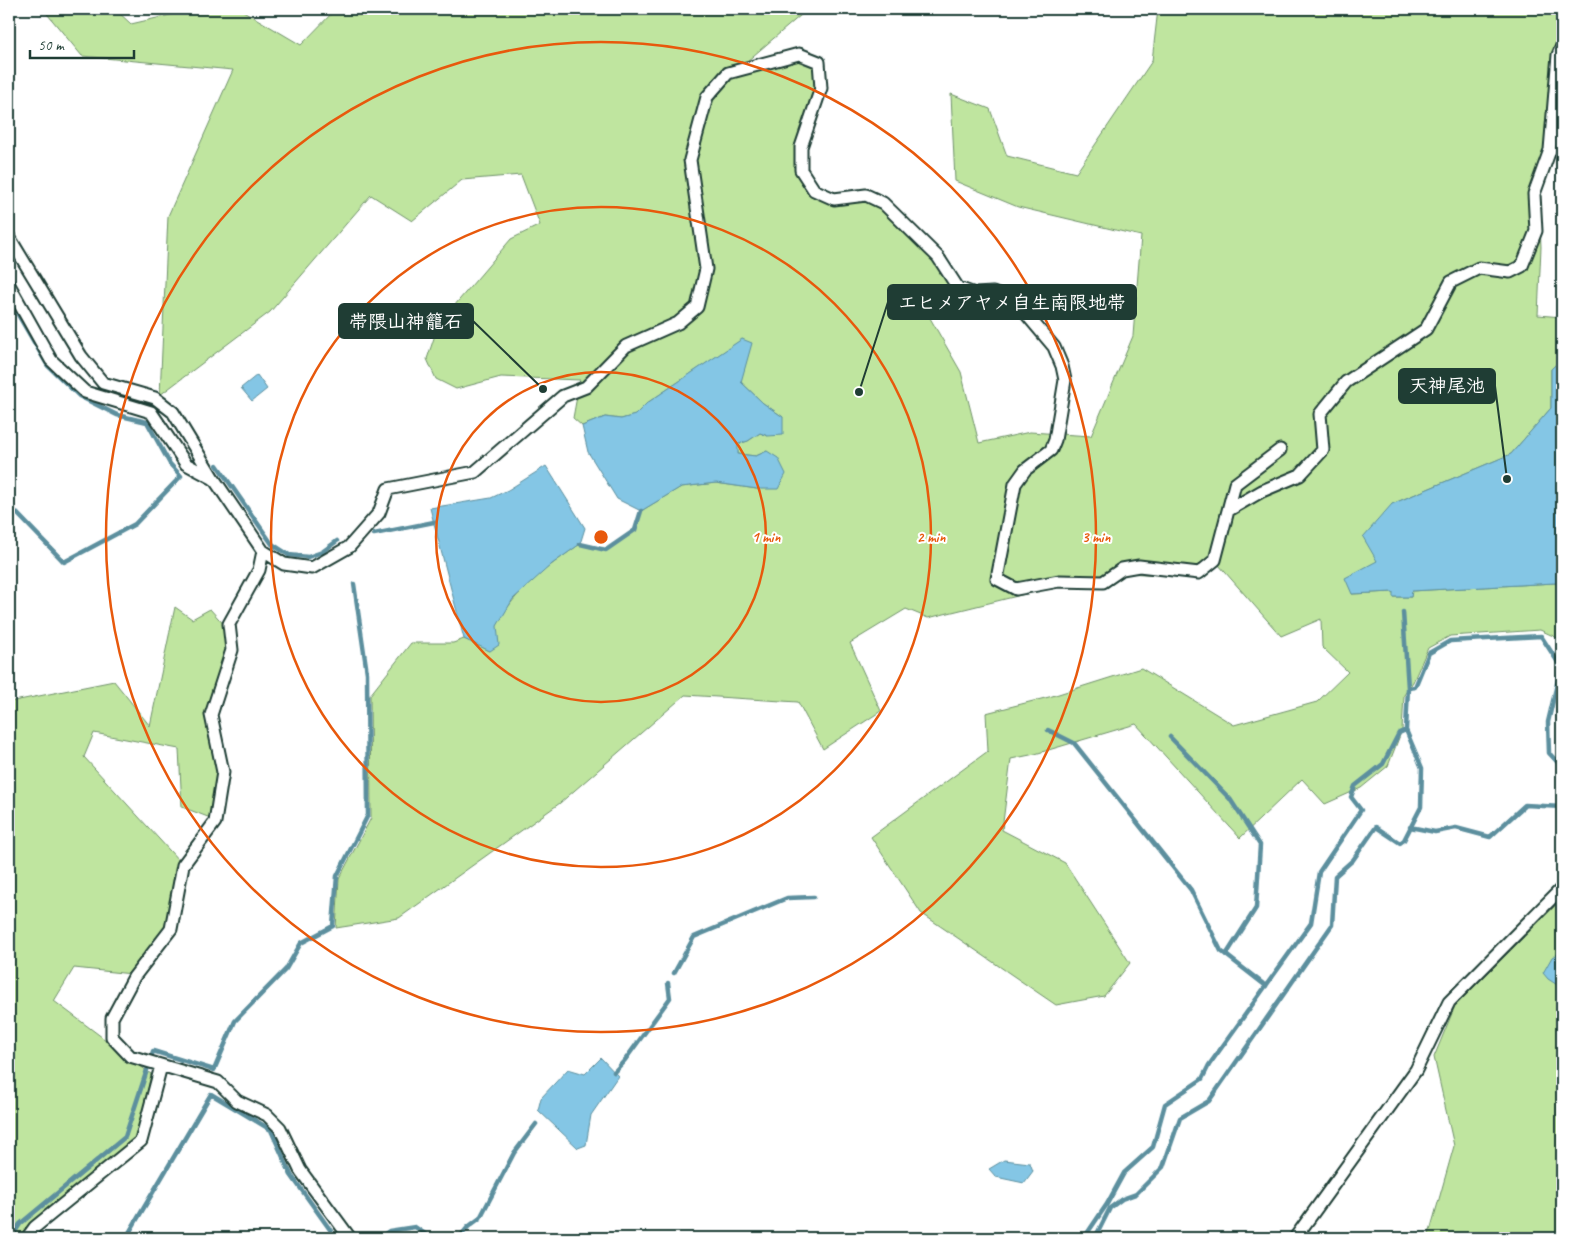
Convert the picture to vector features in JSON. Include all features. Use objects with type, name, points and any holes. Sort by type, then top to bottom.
[{"type":"street","points":[[1229,510],[1262,491],[1300,475],[1323,450],[1320,414],[1325,407],[1346,382],[1426,329],[1452,282],[1479,268],[1510,272],[1522,266],[1536,231],[1534,194],[1550,150],[1558,56],[1562,46]]},
{"type":"street","points":[[9,237],[81,356],[103,383],[155,398],[173,412],[214,479],[263,551],[284,564],[312,568],[349,547],[379,513],[388,489],[475,472],[563,396],[586,387],[626,346],[678,323],[697,307],[706,269],[690,160],[706,97],[728,73],[799,54],[819,62],[821,88],[801,147],[801,170],[814,190],[834,199],[866,195],[883,203],[938,257],[958,288],[976,294],[993,293],[1016,302],[1054,347],[1062,366],[1065,380],[1056,440],[1051,450],[1026,470],[1015,484],[997,579],[1016,589],[1059,581],[1103,582],[1122,569],[1139,566],[1199,573],[1215,560],[1235,484],[1280,450]]},
{"type":"street","points":[[9,285],[51,360],[85,392],[151,412],[186,464],[214,479]]},
{"type":"street","points":[[263,551],[259,570],[229,624],[232,650],[211,715],[223,772],[215,822],[182,864],[171,929],[134,977],[112,1018],[112,1037],[130,1056],[218,1082],[237,1101],[267,1116],[280,1128],[300,1170],[350,1238]]},
{"type":"street","points":[[1295,1238],[1416,1070],[1449,1002],[1562,888]]},
{"type":"street","points":[[27,1238],[35,1226],[141,1141],[161,1066]]},
{"type":"green space","points":[[43,9],[115,9],[131,24],[196,9],[240,9],[301,45],[336,9],[808,9],[746,62],[802,50],[822,59],[805,145],[805,167],[816,185],[835,194],[886,199],[946,256],[956,299],[930,318],[961,372],[979,443],[1030,432],[1091,436],[1133,336],[1141,236],[1018,207],[955,181],[951,94],[990,109],[1007,156],[1076,173],[1152,61],[1158,9],[1562,9],[1562,136],[1539,197],[1541,247],[1538,315],[1562,317],[1562,359],[1551,369],[1551,408],[1511,454],[1392,504],[1377,561],[1352,594],[1393,592],[1394,597],[1411,597],[1411,591],[1555,583],[1562,585],[1562,640],[1540,630],[1450,636],[1428,648],[1413,682],[1404,695],[1402,730],[1388,766],[1361,788],[1325,804],[1302,779],[1240,838],[1136,724],[1035,754],[1011,759],[1002,830],[1065,863],[1130,963],[1104,996],[1056,1005],[921,913],[871,837],[988,751],[986,713],[1049,697],[1141,668],[1234,725],[1317,702],[1348,672],[1322,647],[1321,619],[1281,636],[1218,564],[1202,577],[1125,573],[1062,585],[928,618],[906,609],[850,643],[881,711],[823,749],[798,702],[685,695],[560,803],[399,918],[336,928],[339,879],[371,818],[370,695],[411,643],[453,643],[464,639],[490,651],[497,625],[513,601],[533,580],[580,544],[606,550],[635,530],[641,511],[681,487],[716,483],[757,489],[767,451],[756,456],[738,454],[737,444],[748,441],[760,433],[768,436],[783,417],[763,403],[741,382],[743,339],[647,403],[636,415],[621,419],[605,417],[582,426],[573,418],[580,380],[501,377],[456,389],[436,379],[427,359],[434,338],[448,313],[511,239],[540,225],[521,175],[462,180],[412,221],[371,195],[270,312],[160,395],[168,216],[233,70],[82,56]]},
{"type":"green space","points":[[175,607],[192,619],[210,609],[227,628],[227,650],[208,712],[221,769],[213,819],[182,807],[179,749],[94,733],[84,757],[180,862],[168,926],[132,974],[74,968],[54,1001],[151,1074],[138,1139],[32,1224],[22,1238],[9,1238],[9,702],[114,681],[150,726]]},
{"type":"green space","points":[[1562,899],[1562,1238],[1428,1238],[1454,1146],[1434,1057],[1455,1006]]},
{"type":"water","points":[[742,339],[752,343],[741,382],[763,403],[783,417],[783,435],[768,436],[760,433],[748,441],[738,444],[738,454],[756,456],[767,451],[778,458],[786,474],[778,489],[757,489],[716,483],[681,487],[641,511],[617,499],[588,452],[582,426],[605,417],[621,419],[635,415],[647,403]]},
{"type":"water","points":[[1562,359],[1562,585],[1555,583],[1412,591],[1411,597],[1393,597],[1393,592],[1352,594],[1345,578],[1377,561],[1363,537],[1392,504],[1511,454],[1551,408],[1551,369]]},
{"type":"water","points":[[257,375],[267,389],[252,401],[241,388]]},
{"type":"water","points":[[546,466],[585,528],[580,544],[552,564],[513,599],[497,626],[499,645],[490,651],[464,639],[430,508],[491,498],[508,490]]},
{"type":"water","points":[[1562,951],[1562,988],[1548,979],[1543,973],[1552,957]]},
{"type":"water","points":[[601,1058],[618,1076],[591,1115],[586,1145],[578,1148],[538,1110],[541,1098],[568,1069],[585,1074]]},
{"type":"water","points":[[1004,1160],[1030,1163],[1033,1171],[1024,1183],[996,1177],[989,1169]]},
{"type":"waterway","points":[[9,299],[48,366],[79,396],[117,415],[147,422],[170,464],[181,476],[135,524],[64,562],[9,505]]},
{"type":"waterway","points":[[217,465],[272,544],[289,555],[308,557],[322,552],[337,541]]},
{"type":"waterway","points":[[580,544],[606,550],[635,530],[641,511]]},
{"type":"waterway","points":[[374,534],[434,522]]},
{"type":"waterway","points":[[151,1058],[153,1051],[214,1070],[235,1021],[286,969],[301,943],[333,926],[337,876],[368,815],[367,673],[354,584]]},
{"type":"waterway","points":[[1095,1238],[1110,1208],[1122,1199],[1136,1194],[1163,1167],[1180,1118],[1209,1101],[1332,925],[1335,876],[1353,860],[1376,827],[1400,843],[1404,840],[1421,807],[1422,768],[1406,730],[1408,688],[1403,612]]},
{"type":"waterway","points":[[1408,688],[1415,687],[1429,653],[1450,641],[1541,636],[1561,667],[1548,722],[1549,753],[1562,767]]},
{"type":"waterway","points":[[1048,730],[1074,743],[1191,890],[1221,951],[1266,986]]},
{"type":"waterway","points":[[1084,1238],[1107,1204],[1124,1173],[1153,1147],[1165,1104],[1202,1079],[1209,1065],[1311,923],[1319,872],[1361,810],[1351,797],[1355,786],[1383,764],[1399,733],[1406,730]]},
{"type":"waterway","points":[[1170,737],[1230,799],[1260,845],[1256,908],[1226,955]]},
{"type":"waterway","points":[[1410,827],[1435,832],[1456,828],[1490,837],[1525,805],[1562,807]]},
{"type":"waterway","points":[[674,973],[694,937],[787,898],[814,897]]},
{"type":"waterway","points":[[614,1072],[625,1060],[670,998],[668,983]]},
{"type":"waterway","points":[[11,1238],[20,1224],[125,1137],[147,1070]]},
{"type":"waterway","points":[[126,1238],[211,1094],[271,1130],[291,1175],[336,1238]]},
{"type":"waterway","points":[[459,1238],[468,1227],[480,1218],[514,1153],[536,1124]]},
{"type":"waterway","points":[[379,1238],[389,1231],[415,1227],[431,1238]]},
{"type":"place","name":"帯隈山神籠石","points":[[543,389]]},
{"type":"place","name":"エヒメアヤメ自生南限地帯","points":[[859,392]]},
{"type":"place","name":"天神尾池","points":[[1507,479]]}]
